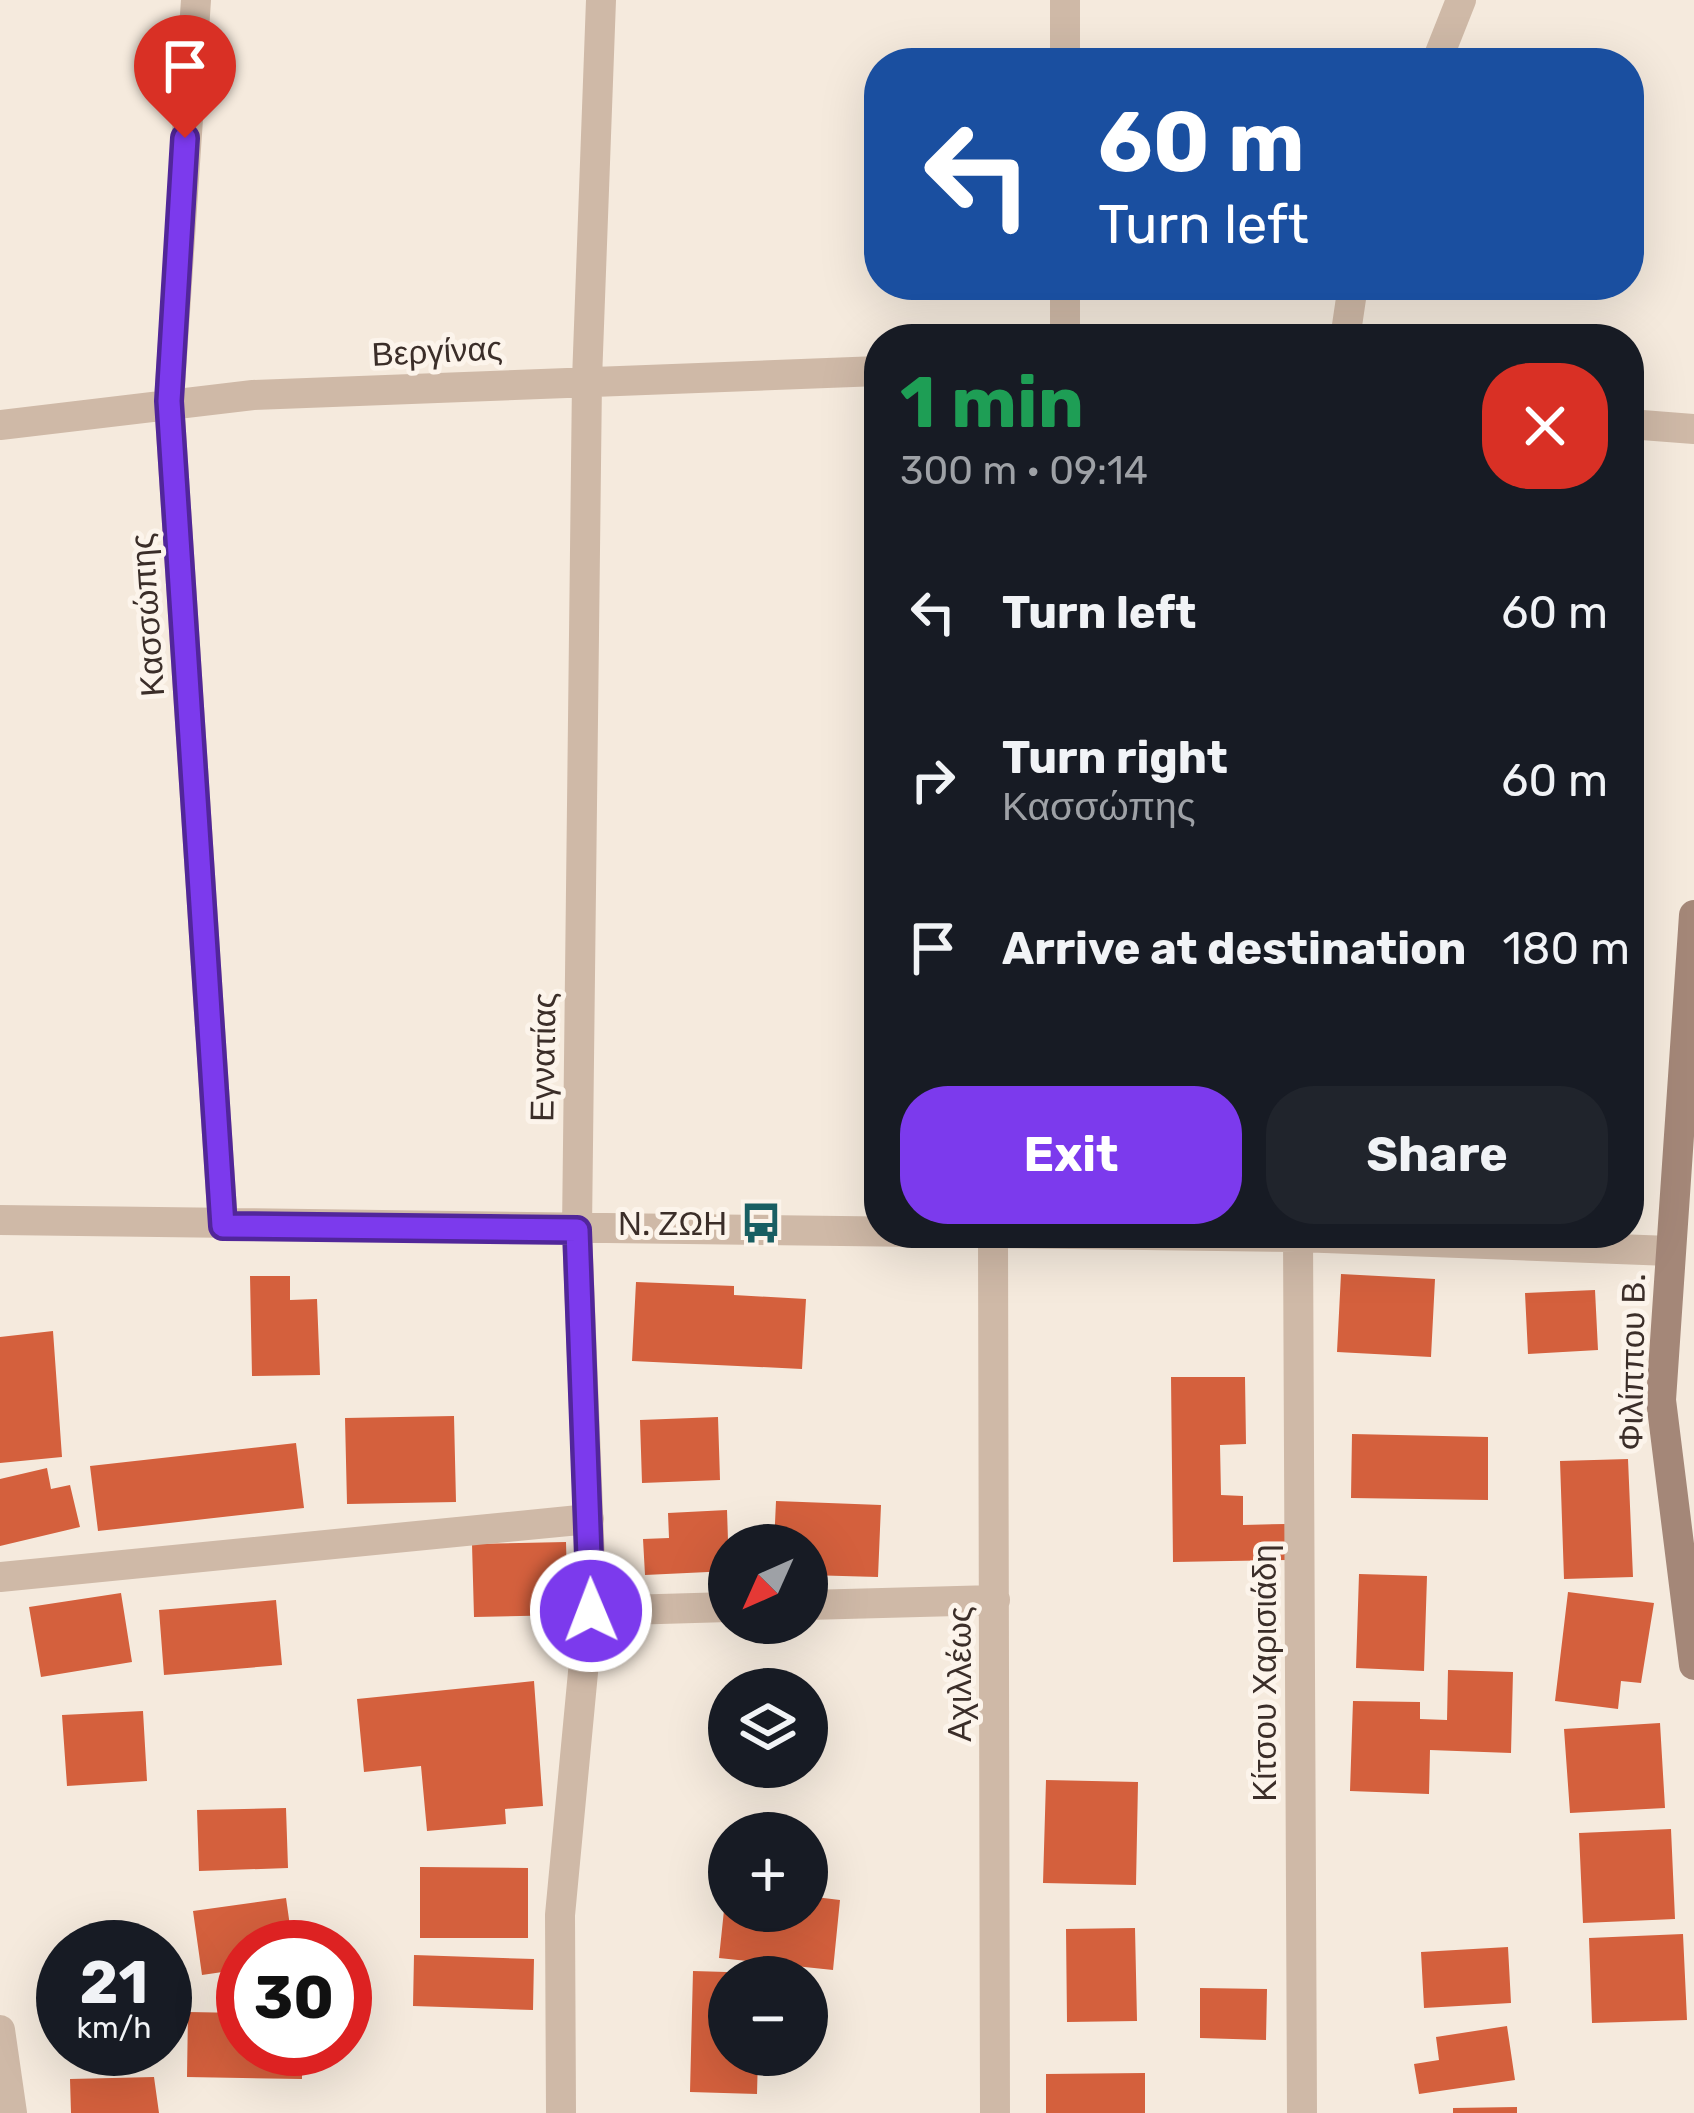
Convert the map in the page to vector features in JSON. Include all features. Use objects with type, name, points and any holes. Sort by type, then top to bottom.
[{"type":"street","name":"Κασσώπης","points":[[196,0],[169,401],[223,1226]]},
{"type":"street","name":"Εγνατίας","points":[[561,2113],[560,1915],[591,1611],[577,1230],[587,380],[601,0]]},
{"type":"street","points":[[1065,0],[1065,48]]},
{"type":"street","points":[[1442,48],[1461,0]]},
{"type":"street","name":"Βεργίνας","points":[[0,425],[169,401],[864,371]]},
{"type":"street","points":[[1644,425],[1694,429]]},
{"type":"street","name":"Φιλίππου Β.","points":[[1694,915],[1661,1400],[1694,1665]]},
{"type":"street","points":[[0,1220],[864,1233]]},
{"type":"street","name":"Αχιλλέως","points":[[976,1248],[995,1600],[995,2113]]},
{"type":"street","name":"Κίτσου Χαρισιάδη","points":[[1298,1248],[1302,2113]]},
{"type":"street","points":[[1600,1248],[1670,1251]]},
{"type":"street","points":[[0,1577],[589,1519]]},
{"type":"street","points":[[828,1604],[995,1600]]},
{"type":"street","points":[[591,1611],[708,1608]]},
{"type":"street","points":[[0,2030],[12,2113]]},
{"type":"building","points":[[1341,1274],[1435,1279],[1431,1357],[1337,1352]]},
{"type":"building","points":[[250,1276],[290,1276],[290,1300],[317,1299],[320,1375],[252,1376]]},
{"type":"building","points":[[636,1282],[734,1286],[734,1295],[806,1299],[802,1369],[632,1361]]},
{"type":"building","points":[[1595,1290],[1598,1350],[1528,1354],[1525,1293]]},
{"type":"building","points":[[53,1331],[62,1457],[0,1463],[0,1337]]},
{"type":"building","points":[[1171,1377],[1245,1377],[1246,1444],[1220,1445],[1221,1495],[1243,1496],[1243,1525],[1286,1524],[1287,1560],[1173,1562]]},
{"type":"building","points":[[454,1416],[456,1502],[347,1504],[345,1418]]},
{"type":"building","points":[[718,1417],[720,1480],[642,1483],[640,1420]]},
{"type":"building","points":[[1352,1434],[1488,1437],[1488,1500],[1351,1498]]},
{"type":"building","points":[[296,1443],[304,1508],[98,1531],[90,1466]]},
{"type":"building","points":[[1628,1459],[1633,1577],[1564,1579],[1560,1461]]},
{"type":"building","points":[[47,1468],[51,1489],[70,1485],[80,1527],[0,1546],[0,1479]]},
{"type":"building","points":[[776,1501],[881,1505],[878,1577],[828,1576],[828,1524],[775,1524]]},
{"type":"building","points":[[727,1510],[727,1524],[708,1524],[708,1572],[645,1575],[643,1539],[669,1538],[668,1513]]},
{"type":"building","points":[[566,1542],[568,1615],[474,1617],[472,1544]]},
{"type":"building","points":[[1359,1574],[1427,1576],[1424,1671],[1356,1668]]},
{"type":"building","points":[[1568,1592],[1654,1603],[1641,1683],[1621,1681],[1618,1709],[1555,1701]]},
{"type":"building","points":[[121,1593],[132,1662],[41,1677],[29,1607]]},
{"type":"building","points":[[276,1600],[282,1665],[164,1675],[159,1610]]},
{"type":"building","points":[[1448,1670],[1513,1672],[1511,1753],[1430,1750],[1429,1794],[1350,1791],[1353,1701],[1420,1702],[1420,1719],[1447,1720]]},
{"type":"building","points":[[534,1681],[543,1806],[505,1809],[506,1824],[427,1831],[421,1766],[364,1772],[357,1699]]},
{"type":"building","points":[[143,1711],[147,1781],[67,1786],[62,1715]]},
{"type":"building","points":[[1660,1723],[1665,1808],[1570,1813],[1564,1729]]},
{"type":"building","points":[[1046,1780],[1138,1782],[1136,1885],[1043,1883]]},
{"type":"building","points":[[286,1808],[288,1868],[199,1871],[197,1810]]},
{"type":"building","points":[[1671,1829],[1675,1919],[1583,1923],[1579,1833]]},
{"type":"building","points":[[420,1867],[528,1868],[528,1938],[420,1938]]},
{"type":"building","points":[[286,1898],[289,1920],[216,1920],[216,1973],[202,1975],[193,1911]]},
{"type":"building","points":[[828,1899],[840,1900],[833,1970],[828,1969],[828,1956],[719,1956],[722,1932],[828,1932]]},
{"type":"building","points":[[1135,1928],[1137,2021],[1067,2022],[1066,1929]]},
{"type":"building","points":[[1683,1934],[1687,2020],[1592,2023],[1589,1938]]},
{"type":"building","points":[[1508,1947],[1511,2003],[1424,2008],[1421,1952]]},
{"type":"building","points":[[414,1955],[534,1959],[533,2010],[413,2006]]},
{"type":"building","points":[[693,1971],[708,1971],[708,2076],[757,2076],[757,2094],[690,2092]]},
{"type":"building","points":[[1200,1988],[1267,1989],[1266,2040],[1200,2038]]},
{"type":"building","points":[[192,2012],[216,2013],[216,2076],[302,2079],[187,2077],[192,2076]]},
{"type":"building","points":[[1507,2026],[1515,2080],[1419,2094],[1414,2064],[1439,2060],[1436,2037]]},
{"type":"building","points":[[1145,2073],[1145,2113],[1046,2113],[1046,2074]]},
{"type":"building","points":[[154,2077],[159,2113],[71,2113],[70,2079]]},
{"type":"building","points":[[1517,2107],[1517,2113],[1453,2113],[1453,2108]]},
{"type":"place","name":"Ν. ΖΩΗ","points":[[761,1223]]},
{"type":"route","points":[[185,138],[169,401],[223,1226],[577,1230],[591,1611]]}]
